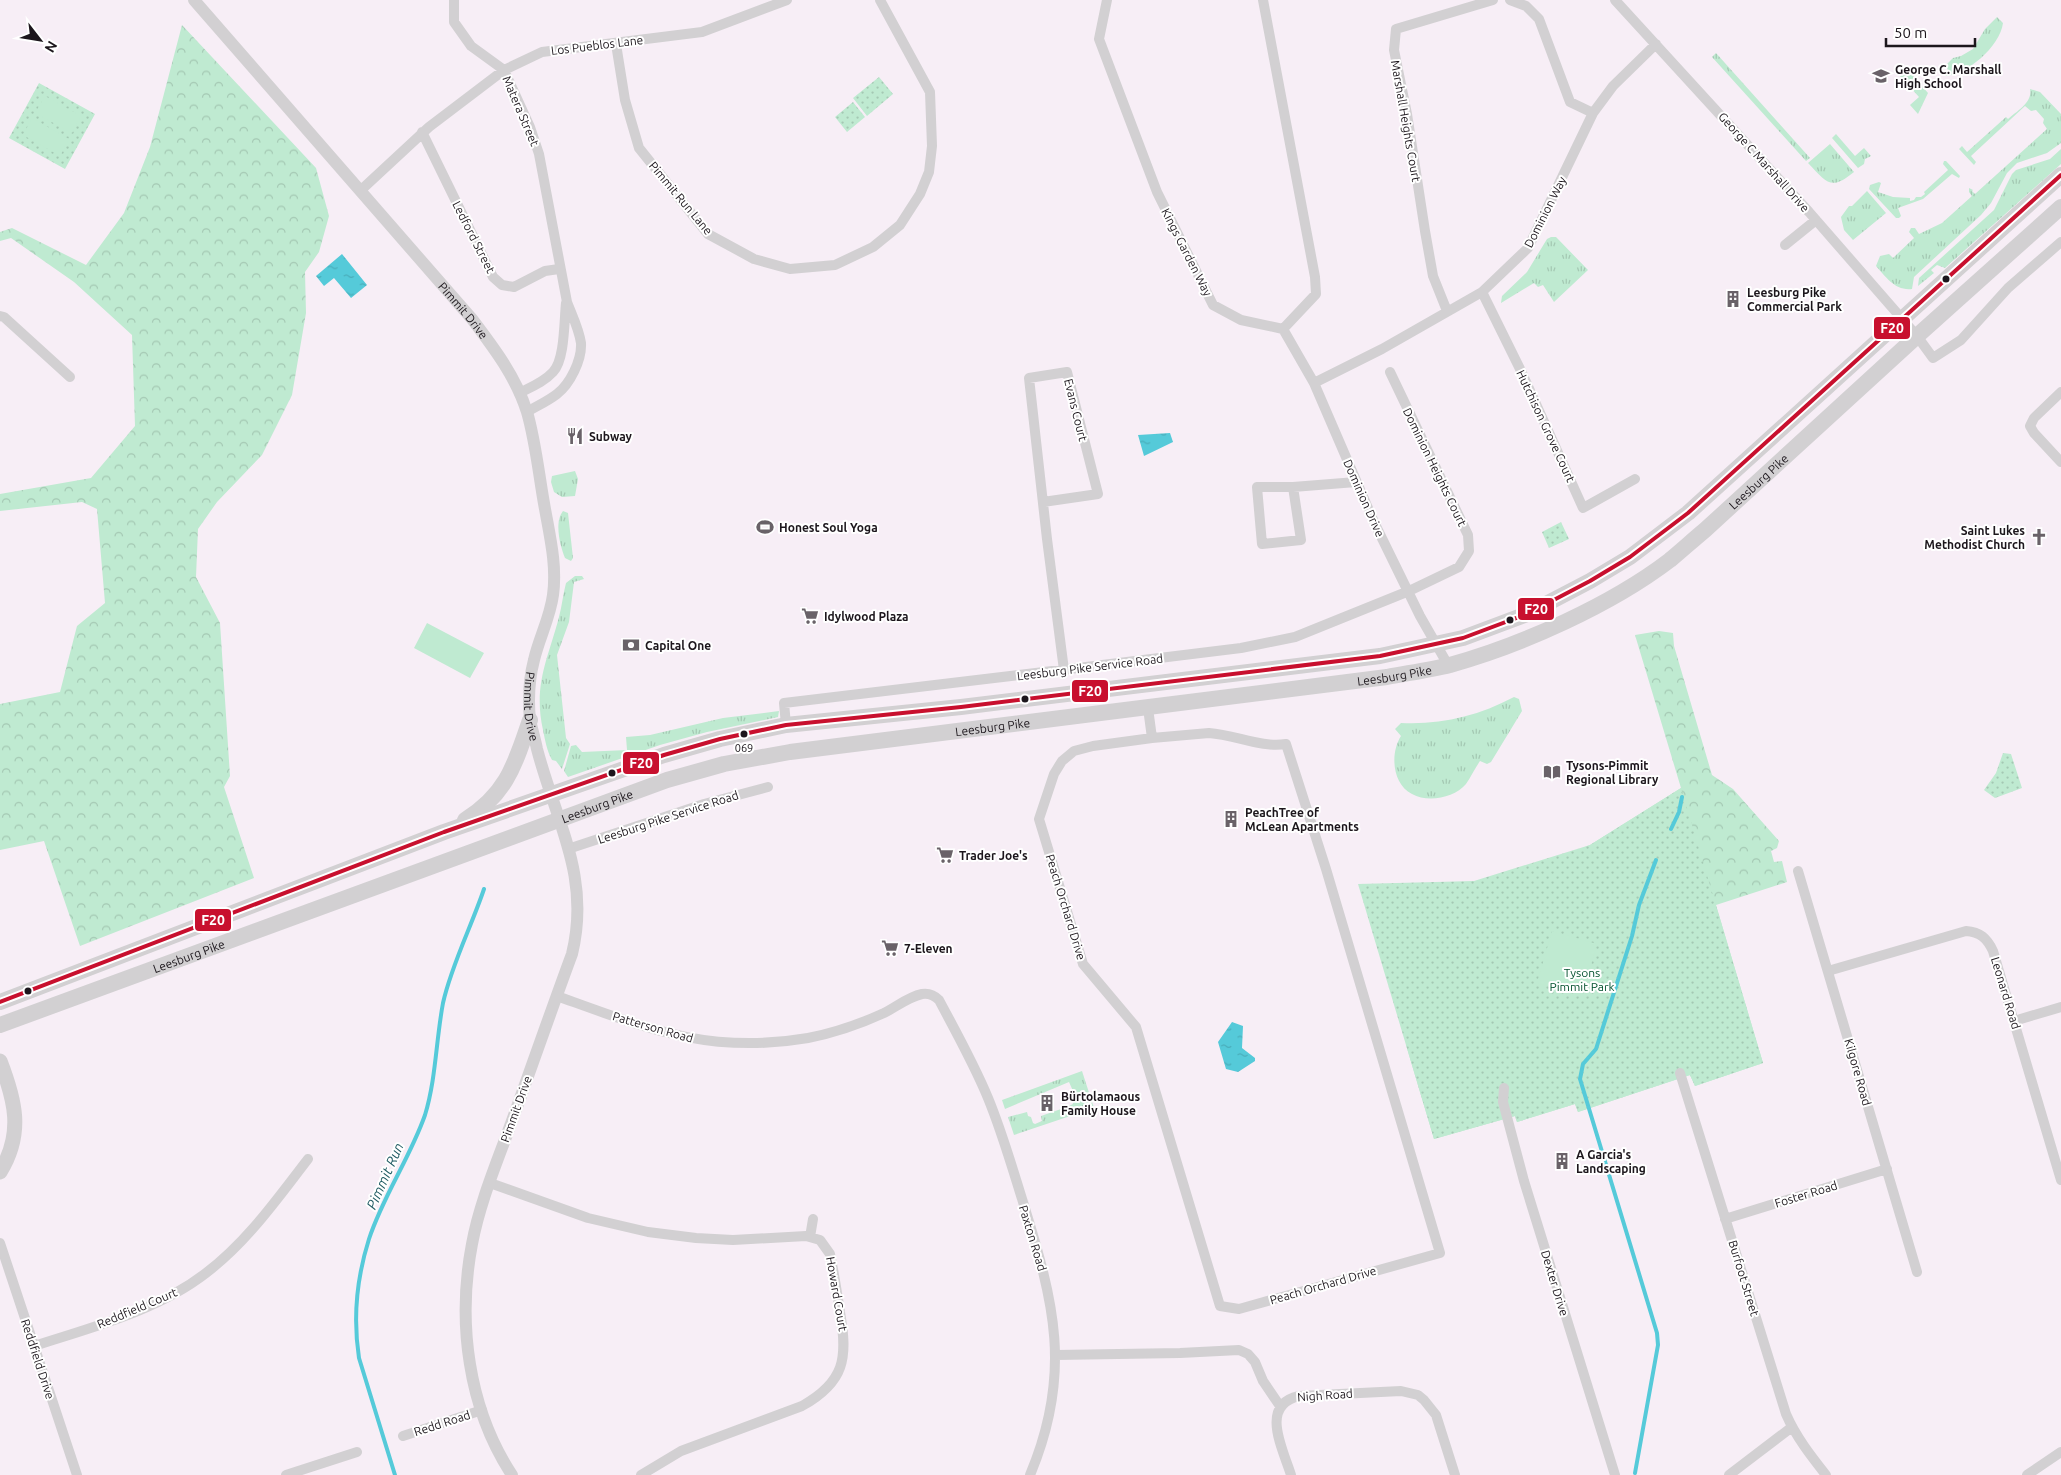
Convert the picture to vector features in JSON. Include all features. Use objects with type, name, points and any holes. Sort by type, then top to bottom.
[{"type":"main road","name":"Leesburg Pike","points":[[0,1025],[667,780],[724,764],[780,753],[1387,677],[1448,666],[1535,635],[1630,586],[1669,560],[1712,524],[2061,176]]},
{"type":"main road","name":"Leesburg Pike","points":[[0,1002],[444,832],[664,756],[720,739],[786,725],[1056,696],[1380,656],[1463,638],[1527,614],[1590,581],[1630,557],[1688,513],[1909,327],[2061,207]]},
{"type":"main road","points":[[444,832],[477,813],[494,797],[508,779],[530,720]]},
{"type":"main road","points":[[0,1061],[11,1090],[15,1121],[9,1153],[0,1172]]},
{"type":"street","name":"Pimmit Drive","points":[[194,0],[472,319],[499,355],[527,412],[539,470],[555,570],[553,594],[547,621],[534,659],[530,680],[530,720],[576,878],[578,918],[572,954],[490,1183],[472,1244],[465,1304],[468,1355],[482,1410],[494,1443],[512,1475]]},
{"type":"street","name":"Matera Street","points":[[454,0],[454,22],[471,46],[504,70],[530,127],[539,154],[559,269],[567,302],[574,318],[581,344],[575,370],[567,384],[557,394],[527,412]]},
{"type":"street","name":"Los Pueblos Lane","points":[[360,191],[422,132],[504,70],[542,52],[702,32],[787,0]]},
{"type":"street","name":"Pimmit Run Lane","points":[[616,44],[625,100],[640,148],[708,234],[754,259],[790,269],[835,265],[873,247],[900,225],[920,194],[929,172],[932,146],[930,92],[880,0]]},
{"type":"street","name":"Kings Garden Way","points":[[1107,0],[1099,39],[1157,192],[1213,305],[1241,320],[1283,329]]},
{"type":"street","points":[[1263,0],[1315,277],[1316,294],[1283,329]]},
{"type":"street","name":"Marshall Heights Court","points":[[1447,311],[1433,276],[1394,50],[1396,29],[1493,0]]},
{"type":"street","points":[[1510,0],[1526,6],[1539,19],[1570,102],[1594,113]]},
{"type":"street","name":"George C Marshall Drive","points":[[1615,0],[1816,220],[1909,327]]},
{"type":"street","name":"Dominion Way","points":[[1314,382],[1382,349],[1482,292],[1528,248],[1594,113],[1613,86],[1656,44]]},
{"type":"street","name":"Ledford Street","points":[[422,132],[493,277],[502,285],[514,287],[545,271],[559,269]]},
{"type":"street","points":[[1785,245],[1816,220]]},
{"type":"street","points":[[1909,327],[1933,358],[1961,340],[2008,288],[2061,242]]},
{"type":"street","name":"Hutchison Grove Court","points":[[1482,292],[1522,373],[1583,508],[1634,479]]},
{"type":"street","name":"Matera Street","points":[[519,393],[542,381],[554,371],[561,359],[567,302]]},
{"type":"street","points":[[0,316],[4,317],[70,378]]},
{"type":"street","name":"Dominion Drive","points":[[1283,329],[1314,382],[1356,482],[1408,590],[1448,666]]},
{"type":"street","name":"Evans Court","points":[[1043,502],[1098,494],[1067,372],[1029,378],[1043,502],[1064,670]]},
{"type":"street","name":"Dominion Heights Court","points":[[1390,372],[1468,535],[1470,551],[1459,567],[1408,590]]},
{"type":"street","points":[[2061,392],[2034,418],[2030,426],[2034,433],[2061,462]]},
{"type":"street","points":[[1294,488],[1301,540],[1262,544],[1257,487],[1294,488],[1356,482]]},
{"type":"street","name":"Leesburg Pike Service Road","points":[[786,725],[784,703],[1240,648],[1295,637],[1408,590]]},
{"type":"street","points":[[1148,708],[1152,738]]},
{"type":"street","name":"Peach Orchard Drive","points":[[1210,733],[1235,736],[1275,746],[1286,744],[1332,888],[1440,1253],[1239,1309],[1220,1306],[1136,1027],[1083,964],[1039,819],[1054,774],[1062,761],[1074,750],[1152,738],[1210,733]]},
{"type":"street","name":"Leesburg Pike Service Road","points":[[568,849],[704,804],[768,787]]},
{"type":"street","name":"Kilgore Road","points":[[1798,871],[1917,1272]]},
{"type":"street","name":"Leonard Road","points":[[1828,971],[1956,933],[1982,930],[1993,951],[2061,1180]]},
{"type":"street","name":"Patterson Road","points":[[557,996],[671,1035],[715,1043],[743,1044],[809,1038],[838,1031],[873,1018],[914,996],[923,994],[936,997],[945,1011]]},
{"type":"street","points":[[2014,1021],[2061,1007]]},
{"type":"street","name":"Paxton Road","points":[[945,1011],[979,1077],[1000,1129],[1044,1272],[1052,1311],[1056,1355],[1055,1383],[1044,1439],[1030,1475]]},
{"type":"street","name":"Burfoot Street","points":[[1680,1073],[1783,1405],[1792,1427],[1826,1475]]},
{"type":"street","name":"Dexter Drive","points":[[1504,1088],[1503,1102],[1524,1181],[1615,1475]]},
{"type":"street","name":"Reddfield Court","points":[[34,1346],[122,1316],[163,1299],[206,1273],[248,1234],[308,1159]]},
{"type":"street","name":"Foster Road","points":[[1725,1219],[1886,1169]]},
{"type":"street","points":[[490,1183],[588,1218],[648,1232],[696,1238],[733,1240],[810,1237],[813,1219]]},
{"type":"street","name":"Howard Court","points":[[641,1475],[688,1448],[802,1406],[819,1397],[832,1382],[843,1361],[845,1336],[830,1254],[820,1240],[810,1237]]},
{"type":"street","name":"Reddfield Drive","points":[[0,1243],[77,1475]]},
{"type":"street","name":"Nigh Road","points":[[1056,1355],[1239,1350],[1248,1354],[1255,1362],[1263,1382],[1280,1406],[1290,1398],[1299,1396],[1410,1392],[1424,1400],[1432,1408],[1455,1475]]},
{"type":"street","points":[[1280,1406],[1275,1419],[1276,1426],[1291,1475]]},
{"type":"street","name":"Redd Road","points":[[403,1436],[482,1410]]},
{"type":"street","points":[[1729,1475],[1792,1427]]},
{"type":"street","points":[[286,1475],[357,1452]]},
{"type":"street","points":[[2027,1475],[2061,1452]]},
{"type":"green space","points":[[1997,17],[2003,23],[2001,32],[1989,50],[1962,71],[1943,76],[1949,71],[1945,66],[1953,58],[1973,49],[1985,29]]},
{"type":"green space","points":[[182,25],[316,168],[329,216],[319,252],[305,272],[306,313],[292,395],[262,455],[217,502],[198,529],[196,577],[220,623],[230,776],[224,787],[254,878],[80,946],[44,841],[0,850],[0,704],[60,692],[77,626],[105,603],[97,509],[82,502],[0,511],[0,494],[91,478],[135,426],[132,335],[74,282],[11,238],[0,241],[0,232],[12,228],[86,265],[124,213],[150,147]]},
{"type":"green space","points":[[1716,53],[1810,158],[1806,161],[1712,57]]},
{"type":"green space","points":[[1907,69],[1928,93],[1918,114],[1910,105],[1919,97],[1900,76]]},
{"type":"green space","points":[[879,77],[893,94],[867,116],[853,98]]},
{"type":"green space","points":[[39,83],[95,114],[65,169],[9,138]]},
{"type":"green space","points":[[2030,89],[2040,92],[2061,114],[2061,143],[2047,153],[2017,163],[2007,173],[1991,203],[1981,215],[1914,277],[1912,289],[1896,286],[1876,266],[1880,256],[1889,254],[1893,258],[1914,238],[1909,232],[1911,228],[1915,228],[1919,234],[1942,223],[1972,196],[1969,188],[1975,194],[2047,129],[2043,123],[2044,119],[2036,110],[2031,111],[2025,106],[1971,156],[1976,162],[1974,165],[1959,149],[1962,146],[1967,152],[2006,117],[2008,119],[2020,109],[2029,98]]},
{"type":"green space","points":[[45,96],[81,116],[72,133],[35,113]]},
{"type":"green space","points":[[853,102],[865,117],[847,132],[835,117]]},
{"type":"green space","points":[[32,118],[69,139],[60,156],[23,135]]},
{"type":"green space","points":[[1836,134],[1855,156],[1864,148],[1871,156],[1865,159],[1864,164],[1858,168],[1832,138]]},
{"type":"green space","points":[[1830,144],[1854,172],[1834,183],[1825,180],[1808,163]]},
{"type":"green space","points":[[2061,149],[2061,164],[1945,268],[1937,265],[1931,270],[1934,273],[1918,286],[1919,278],[1994,210],[2012,174],[2016,170],[2050,159]]},
{"type":"green space","points":[[1944,161],[1960,176],[1959,178],[1952,174],[1923,199],[1898,208],[1901,216],[1899,218],[1896,218],[1869,189],[1870,185],[1879,182],[1881,183],[1878,192],[1893,197],[1910,198],[1910,201],[1914,200],[1916,197],[1921,197],[1925,194],[1924,192],[1948,170],[1943,164]]},
{"type":"green space","points":[[1867,191],[1886,213],[1853,240],[1844,230],[1841,217],[1849,206],[1852,206]]},
{"type":"green space","points":[[1556,237],[1588,270],[1554,302],[1543,285],[1538,287],[1534,283],[1501,303],[1502,296],[1527,272],[1547,239]]},
{"type":"green space","points":[[575,471],[578,479],[575,496],[562,497],[554,492],[551,482],[552,476]]},
{"type":"green space","points":[[563,511],[568,513],[573,558],[571,561],[565,558],[560,541],[558,528]]},
{"type":"green space","points":[[1561,522],[1569,539],[1549,548],[1542,532]]},
{"type":"green space","points":[[575,576],[582,576],[584,579],[574,582],[569,622],[557,655],[566,738],[570,744],[562,769],[556,761],[552,760],[547,749],[540,714],[540,699],[543,672],[559,617],[566,583]]},
{"type":"green space","points":[[427,623],[484,653],[470,678],[414,648]]},
{"type":"green space","name":"Tysons Pimmit Park","points":[[1659,631],[1673,633],[1674,646],[1712,775],[1733,789],[1779,841],[1777,848],[1771,851],[1774,862],[1782,861],[1787,882],[1716,905],[1763,1063],[1695,1086],[1690,1075],[1578,1112],[1575,1104],[1517,1122],[1515,1116],[1434,1139],[1406,1045],[1437,1039],[1580,849],[1590,845],[1681,788],[1635,635]]},
{"type":"green space","points":[[1514,697],[1519,699],[1522,711],[1491,762],[1487,764],[1480,761],[1461,789],[1448,796],[1426,798],[1412,794],[1400,783],[1394,759],[1397,743],[1401,736],[1395,729],[1401,723],[1445,721],[1459,718],[1487,709]]},
{"type":"green space","points":[[779,711],[778,717],[707,732],[660,745],[568,777],[564,771],[571,746],[576,745],[582,752],[627,750],[626,737],[650,735],[723,718]]},
{"type":"green space","points":[[2003,753],[2011,754],[2022,788],[1995,798],[1984,790],[1996,773]]},
{"type":"green space","name":"Tysons Pimmit Park","points":[[1681,788],[1763,1063],[1695,1086],[1690,1075],[1578,1112],[1575,1104],[1517,1122],[1515,1116],[1434,1139],[1358,884],[1474,881],[1590,845]]},
{"type":"green space","points":[[1552,931],[1597,944],[1582,996],[1537,983]]},
{"type":"green space","points":[[1082,1071],[1094,1108],[1014,1135],[1008,1117],[1027,1112],[1035,1124],[1042,1121],[1041,1116],[1061,1109],[1062,1111],[1069,1109],[1069,1106],[1073,1104],[1070,1095],[1067,1096],[1066,1094],[1073,1091],[1069,1082],[1005,1109],[1002,1100]]},
{"type":"water","points":[[342,254],[367,285],[351,298],[334,278],[324,286],[316,276]]},
{"type":"water","points":[[1170,433],[1173,442],[1144,456],[1138,435]]},
{"type":"water","points":[[1232,1022],[1243,1026],[1242,1048],[1255,1058],[1255,1061],[1238,1072],[1226,1069],[1218,1042]]},
{"type":"waterway","points":[[1671,829],[1679,812],[1682,797]]},
{"type":"waterway","points":[[1635,1473],[1658,1345],[1657,1333],[1580,1079],[1583,1064],[1596,1049],[1632,936],[1639,905],[1656,860]]},
{"type":"waterway","name":"Pimmit Run","points":[[395,1475],[359,1358],[356,1328],[359,1283],[365,1253],[375,1223],[425,1115],[434,1073],[443,1003],[456,960],[484,889]]},
{"type":"transit line","name":"F20","points":[[0,1002],[444,832],[664,755],[720,739],[786,725],[961,707],[1380,656],[1463,638],[1527,614],[1590,581],[1630,557],[1688,513],[2061,175]]},
{"type":"place","name":"George C. Marshall High School","points":[[1881,76]]},
{"type":"place","name":"Leesburg Pike Commercial Park","points":[[1733,299]]},
{"type":"place","name":"Subway","points":[[575,436]]},
{"type":"place","name":"Honest Soul Yoga","points":[[765,527]]},
{"type":"place","name":"Saint Lukes Methodist Church","points":[[2039,537]]},
{"type":"place","name":"Idylwood Plaza","points":[[810,616]]},
{"type":"place","name":"Capital One","points":[[631,645]]},
{"type":"place","name":"069","points":[[744,734]]},
{"type":"place","name":"Tysons-Pimmit Regional Library","points":[[1552,772]]},
{"type":"place","name":"PeachTree of McLean Apartments","points":[[1231,819]]},
{"type":"place","name":"Trader Joe's","points":[[945,855]]},
{"type":"place","name":"7-Eleven","points":[[890,948]]},
{"type":"place","name":"Bürtolamaous Family House","points":[[1047,1103]]},
{"type":"place","name":"A Garcia's Landscaping","points":[[1562,1161]]}]
